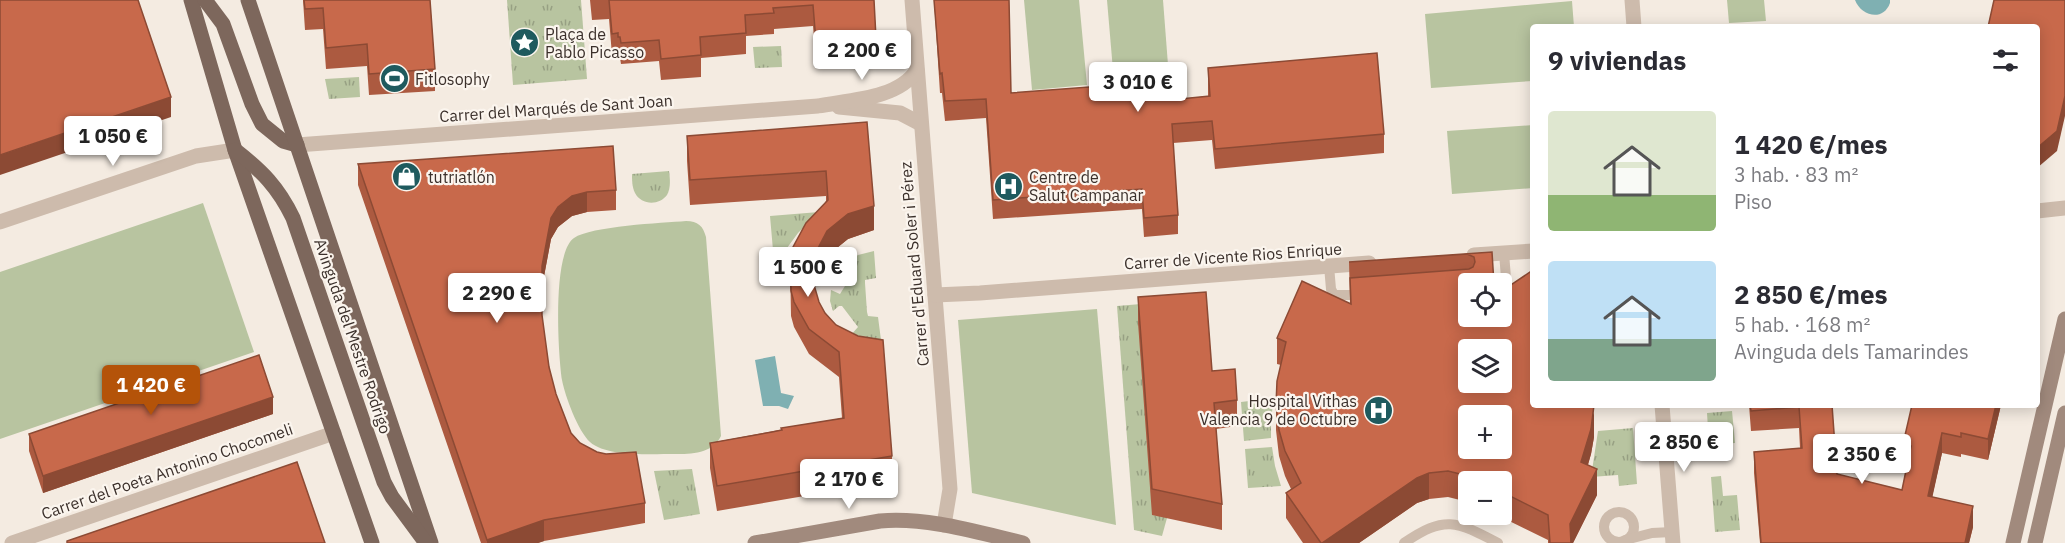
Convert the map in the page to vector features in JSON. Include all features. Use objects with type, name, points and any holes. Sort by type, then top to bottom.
[{"type":"main road","points":[[191,0],[235,150],[372,543]]},
{"type":"main road","points":[[205,0],[223,24],[261,124],[283,141],[297,145]]},
{"type":"main road","name":"Avinguda del Mestre Rodrigo","points":[[248,0],[431,543]]},
{"type":"main road","name":"Avinguda del Mestre Rodrigo","points":[[235,150],[267,177],[286,203],[384,482],[392,497],[426,543]]},
{"type":"street","name":"Carrer d'Eduard Soler i Pérez","points":[[912,0],[950,489],[944,525]]},
{"type":"street","points":[[1632,0],[1634,24]]},
{"type":"street","name":"Carrer del Marqués de Sant Joan","points":[[297,145],[818,106],[891,91],[911,79],[917,70]]},
{"type":"street","name":"Carrer del Marqués de Sant Joan","points":[[818,106],[900,113],[921,124]]},
{"type":"street","points":[[0,222],[196,156],[235,150]]},
{"type":"street","points":[[2040,211],[2065,208]]},
{"type":"street","points":[[1458,256],[1530,251]]},
{"type":"street","name":"Carrer de Vicente Rios Enrique","points":[[935,295],[1388,262]]},
{"type":"street","points":[[2013,543],[2065,319]]},
{"type":"street","points":[[1662,408],[1673,538]]},
{"type":"street","points":[[2035,543],[2065,413]]},
{"type":"street","name":"Carrer del Poeta Antonino Chocomeli","points":[[12,543],[334,433]]},
{"type":"street","points":[[755,543],[900,519],[944,525],[1023,543]]},
{"type":"lane","points":[[1504,253],[1506,273]]},
{"type":"lane","points":[[1329,266],[1331,289],[1334,295],[1373,294]]},
{"type":"lane","points":[[1652,533],[1625,540],[1611,540],[1605,532],[1604,522],[1615,512],[1624,513],[1652,533],[1673,538]]},
{"type":"lane","points":[[1625,540],[1634,529],[1629,516]]},
{"type":"lane","points":[[1404,543],[1431,526],[1444,523],[1474,530],[1498,543]]},
{"type":"green space","points":[[507,0],[581,0],[587,79],[513,85]]},
{"type":"green space","points":[[1024,0],[1079,0],[1087,85],[1032,90]]},
{"type":"green space","points":[[1107,0],[1163,0],[1169,78],[1114,82]]},
{"type":"green space","points":[[1727,0],[1764,0],[1766,21],[1729,23]]},
{"type":"green space","points":[[1572,1],[1574,24],[1530,24],[1530,81],[1431,88],[1425,14]]},
{"type":"green space","points":[[781,46],[782,67],[755,68],[753,47]]},
{"type":"green space","points":[[359,77],[360,97],[329,99],[325,79]]},
{"type":"green space","points":[[1530,125],[1530,188],[1452,194],[1447,131]]},
{"type":"green space","points":[[669,171],[669,189],[664,199],[650,203],[641,200],[635,193],[632,174]]},
{"type":"green space","points":[[203,203],[254,352],[0,439],[0,272]]},
{"type":"green space","points":[[819,212],[787,248],[801,256],[793,272],[775,273],[770,216]]},
{"type":"green space","points":[[686,221],[699,225],[706,237],[721,436],[707,450],[688,454],[630,454],[597,447],[585,437],[577,422],[562,380],[558,305],[562,263],[567,247],[574,238],[595,231]]},
{"type":"green space","points":[[874,251],[876,278],[865,280],[867,312],[868,316],[878,317],[881,340],[850,336],[858,327],[842,306],[833,311],[830,301],[831,290],[840,294],[854,271],[847,265],[847,262],[858,255]]},
{"type":"green space","points":[[1201,299],[1167,518],[1162,536],[1134,530],[1117,306]]},
{"type":"green space","points":[[1097,309],[1116,525],[972,493],[958,320]]},
{"type":"green space","points":[[1274,398],[1271,438],[1244,441],[1241,402]]},
{"type":"green space","points":[[1732,411],[1735,443],[1709,445],[1707,413]]},
{"type":"green space","points":[[1633,428],[1637,484],[1619,486],[1618,475],[1591,477],[1598,431]]},
{"type":"green space","points":[[1272,447],[1281,486],[1248,488],[1245,449]]},
{"type":"green space","points":[[692,469],[700,514],[664,520],[654,471]]},
{"type":"green space","points":[[1721,476],[1723,496],[1737,495],[1740,530],[1715,532],[1711,477]]},
{"type":"water","points":[[1855,0],[1890,0],[1890,3],[1882,13],[1872,15],[1862,10]]},
{"type":"water","points":[[775,356],[781,393],[794,396],[788,409],[779,406],[763,406],[755,360]]},
{"type":"building","points":[[0,0],[138,0],[171,97],[0,155]]},
{"type":"building","points":[[304,0],[430,0],[435,69],[369,74],[367,44],[326,48],[323,8],[305,9]]},
{"type":"building","points":[[609,0],[874,0],[876,38],[816,42],[813,5],[773,8],[774,13],[745,15],[746,33],[700,37],[701,55],[661,59],[659,40],[621,43],[618,33],[612,34]]},
{"type":"building","points":[[934,0],[1009,0],[1011,93],[1169,81],[1170,100],[1210,96],[1208,68],[1377,53],[1384,134],[1215,149],[1212,121],[1172,124],[1178,215],[1144,218],[1142,189],[993,200],[986,99],[945,101],[942,73],[940,74]]},
{"type":"building","points":[[1994,0],[2065,0],[2065,96],[2057,131],[2040,145],[2040,24],[1989,24]]},
{"type":"building","points":[[867,122],[874,206],[848,214],[827,231],[815,254],[812,278],[819,302],[836,325],[858,336],[883,340],[892,456],[717,486],[710,443],[844,418],[839,352],[809,329],[794,302],[791,291],[790,257],[806,223],[828,200],[826,171],[690,180],[687,136]]},
{"type":"building","points":[[613,146],[616,190],[587,192],[572,196],[558,207],[551,218],[542,266],[542,315],[549,367],[556,394],[571,433],[580,443],[597,452],[606,454],[636,452],[645,503],[544,520],[487,540],[358,164]]},
{"type":"building","points":[[1492,252],[1493,273],[1458,273],[1458,327],[1512,327],[1512,284],[1530,272],[1530,408],[1594,408],[1591,429],[1581,462],[1597,469],[1570,524],[1571,543],[1550,543],[1548,515],[1512,497],[1512,471],[1458,471],[1458,474],[1448,471],[1429,473],[1417,478],[1321,543],[1286,493],[1301,483],[1285,451],[1279,430],[1276,405],[1277,381],[1286,342],[1277,338],[1302,281],[1351,304],[1350,278],[1469,269],[1473,267],[1474,257],[1467,254],[1349,262]]},
{"type":"building","points":[[1206,292],[1212,371],[1235,369],[1237,400],[1214,403],[1222,504],[1152,489],[1138,297]]},
{"type":"building","points":[[259,355],[273,397],[43,476],[29,434]]},
{"type":"building","points":[[1750,408],[1787,408],[1751,411]]},
{"type":"building","points":[[1799,408],[1832,408],[1837,474],[1902,490],[1911,446],[1903,444],[1911,408],[1995,408],[1988,439],[1961,433],[1961,437],[1942,433],[1928,496],[1973,506],[1965,543],[1761,543],[1754,452],[1802,448]]},
{"type":"building","points":[[297,462],[325,543],[67,543],[67,541]]},
{"type":"place","name":"Plaça de Pablo Picasso","points":[[524,43]]},
{"type":"place","name":"Fitlosophy","points":[[394,79]]},
{"type":"place","name":"tutriatlón","points":[[407,177]]},
{"type":"place","name":"Centre de Salut Campanar","points":[[1008,186]]},
{"type":"place","name":"Hospital Vithas Valencia 9 de Octubre","points":[[1378,410]]}]
